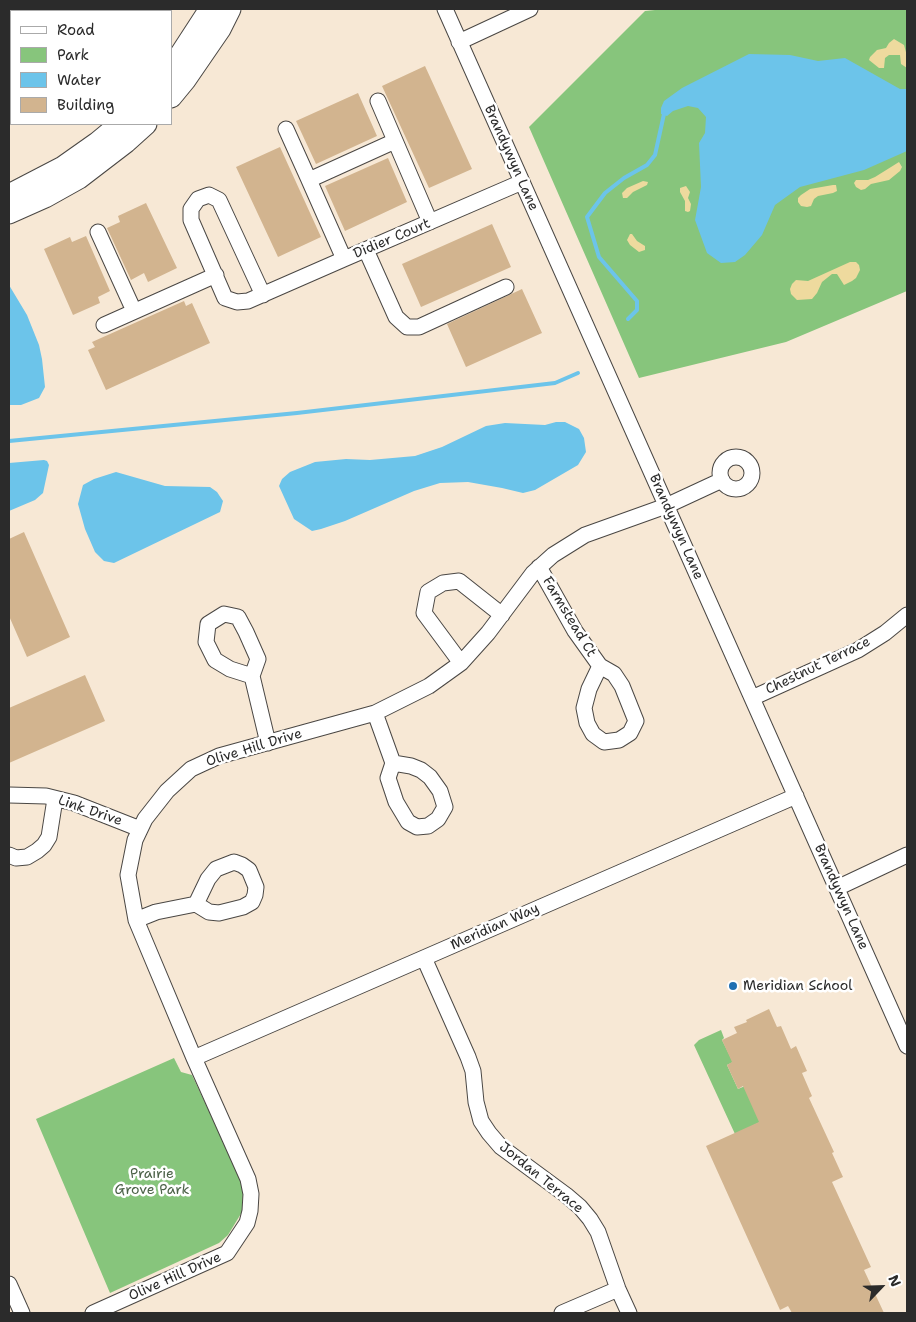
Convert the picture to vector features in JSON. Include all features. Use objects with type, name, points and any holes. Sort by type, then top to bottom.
[{"type":"main road","points":[[172,67],[210,9]]},
{"type":"main road","points":[[172,96],[220,28],[230,9]]},
{"type":"main road","points":[[9,195],[63,167],[119,125]]},
{"type":"main road","points":[[9,213],[45,197],[78,178],[126,142],[145,125]]},
{"type":"street","name":"Brandywyn Lane","points":[[445,9],[907,1046]]},
{"type":"street","points":[[459,42],[530,9]]},
{"type":"street","points":[[378,101],[430,222]]},
{"type":"street","points":[[286,129],[344,260]]},
{"type":"street","points":[[309,180],[395,141]]},
{"type":"street","name":"Didier Court","points":[[263,295],[219,200],[209,195],[198,199],[190,209],[191,220],[226,298],[237,302],[248,301],[263,295],[522,182]]},
{"type":"street","points":[[98,232],[134,311]]},
{"type":"street","points":[[366,250],[396,318],[407,327],[419,327],[506,287]]},
{"type":"street","points":[[104,325],[216,275]]},
{"type":"street","name":"Olive Hill Drive","points":[[93,1313],[124,1307],[227,1253],[247,1223],[250,1211],[251,1194],[248,1179],[194,1058],[136,920],[128,875],[135,840],[145,819],[167,792],[191,769],[219,756],[375,713],[429,686],[461,663],[488,633],[533,573],[553,555],[585,535],[666,506],[722,480]]},
{"type":"street","name":"Farmstead Ct","points":[[539,567],[575,631],[600,666],[614,674],[622,686],[636,721],[630,733],[618,740],[604,742],[594,734],[587,723],[584,708],[589,689],[600,666]]},
{"type":"street","points":[[461,663],[424,613],[428,592],[443,583],[460,581],[502,615]]},
{"type":"street","name":"Chestnut Terrace","points":[[752,698],[858,650],[885,633],[907,615]]},
{"type":"street","points":[[252,676],[268,743]]},
{"type":"street","points":[[375,713],[393,763]]},
{"type":"street","name":"Link Drive","points":[[9,795],[55,798],[82,806],[140,829]]},
{"type":"street","name":"Meridian Way","points":[[194,1058],[796,796]]},
{"type":"street","points":[[9,855],[16,858],[27,857],[44,845],[48,836],[55,798]]},
{"type":"street","points":[[837,888],[907,855]]},
{"type":"street","points":[[136,920],[156,912],[196,904]]},
{"type":"street","name":"Jordan Terrace","points":[[424,958],[468,1057],[481,1122],[501,1147],[566,1195],[590,1218],[598,1232],[618,1289],[629,1313]]},
{"type":"street","points":[[9,1284],[22,1313]]},
{"type":"street","points":[[562,1313],[618,1289]]},
{"type":"green space","points":[[665,9],[907,9],[907,291],[786,342],[639,378],[529,127],[645,11]]},
{"type":"green space","points":[[721,1030],[724,1038],[722,1040],[733,1062],[727,1065],[738,1089],[745,1086],[773,1116],[735,1134],[694,1045],[699,1040]]},
{"type":"green space","name":"Prairie Grove Park","points":[[174,1058],[181,1072],[192,1075],[239,1171],[243,1193],[242,1212],[228,1235],[219,1243],[110,1293],[36,1119]]},
{"type":"sand","points":[[894,39],[904,45],[907,56],[907,68],[901,64],[900,55],[889,55],[885,58],[884,68],[879,68],[869,60],[877,50],[886,48]]},
{"type":"sand","points":[[899,162],[902,167],[900,171],[889,180],[871,184],[861,190],[856,187],[854,183],[856,180],[868,180]]},
{"type":"sand","points":[[643,181],[648,182],[647,185],[633,192],[627,198],[623,198],[622,193],[627,188]]},
{"type":"sand","points":[[836,185],[837,191],[818,196],[814,199],[811,206],[801,206],[798,202],[798,198],[810,189]]},
{"type":"sand","points":[[686,186],[690,192],[688,198],[691,204],[690,211],[688,212],[685,211],[685,201],[680,192],[680,188]]},
{"type":"sand","points":[[630,234],[645,246],[645,250],[639,252],[630,245],[627,240]]},
{"type":"sand","points":[[850,262],[856,262],[860,270],[852,281],[844,285],[837,274],[832,274],[822,282],[812,299],[797,300],[791,294],[790,289],[796,280],[808,281]]},
{"type":"water","points":[[749,54],[790,55],[818,61],[845,58],[900,89],[907,89],[907,151],[864,170],[800,187],[775,205],[762,235],[745,255],[735,262],[721,263],[707,253],[695,220],[701,187],[699,143],[705,133],[706,117],[698,108],[688,106],[673,111],[667,116],[661,114],[661,108],[664,101],[682,88]]},
{"type":"water","points":[[9,285],[27,315],[39,345],[45,387],[39,398],[21,405],[9,405]]},
{"type":"water","points":[[565,422],[579,429],[584,438],[586,452],[578,465],[535,490],[523,493],[468,482],[440,483],[414,491],[345,521],[312,531],[294,519],[279,486],[282,479],[290,472],[315,462],[415,456],[442,447],[486,426],[505,423],[545,425]]},
{"type":"water","points":[[44,460],[49,465],[43,493],[35,500],[9,511],[9,463]]},
{"type":"water","points":[[116,472],[165,486],[210,487],[217,492],[223,501],[220,512],[114,563],[104,561],[95,552],[85,529],[78,504],[83,485],[94,479]]},
{"type":"building","points":[[425,66],[472,169],[429,188],[382,86]]},
{"type":"building","points":[[358,93],[377,136],[316,164],[296,121]]},
{"type":"building","points":[[280,147],[321,237],[278,257],[236,167]]},
{"type":"building","points":[[388,158],[407,202],[345,231],[325,186]]},
{"type":"building","points":[[146,203],[177,268],[148,282],[144,273],[131,280],[107,228],[120,222],[118,216]]},
{"type":"building","points":[[492,224],[511,267],[421,307],[402,264]]},
{"type":"building","points":[[86,236],[110,291],[98,297],[100,303],[73,315],[44,249],[70,237],[72,242]]},
{"type":"building","points":[[522,289],[542,333],[466,367],[447,324]]},
{"type":"building","points":[[184,301],[186,306],[192,303],[210,343],[106,390],[88,350],[95,347],[92,342]]},
{"type":"building","points":[[24,532],[70,637],[27,657],[9,616],[9,539]]},
{"type":"building","points":[[85,675],[105,721],[9,763],[9,708]]},
{"type":"building","points":[[769,1009],[777,1027],[781,1026],[791,1049],[796,1046],[807,1071],[802,1073],[812,1096],[809,1098],[834,1152],[832,1153],[843,1177],[832,1182],[871,1267],[864,1270],[884,1313],[792,1313],[788,1306],[780,1310],[706,1146],[759,1122],[743,1086],[738,1089],[727,1065],[732,1062],[722,1040],[737,1033],[734,1027]]},
{"type":"waterway","points":[[628,319],[637,310],[637,301],[599,257],[587,217],[605,193],[624,178],[647,165],[655,155],[664,114]]},
{"type":"waterway","points":[[9,441],[297,413],[555,383],[578,373]]},
{"type":"place","name":"Meridian School","points":[[733,986]]}]
